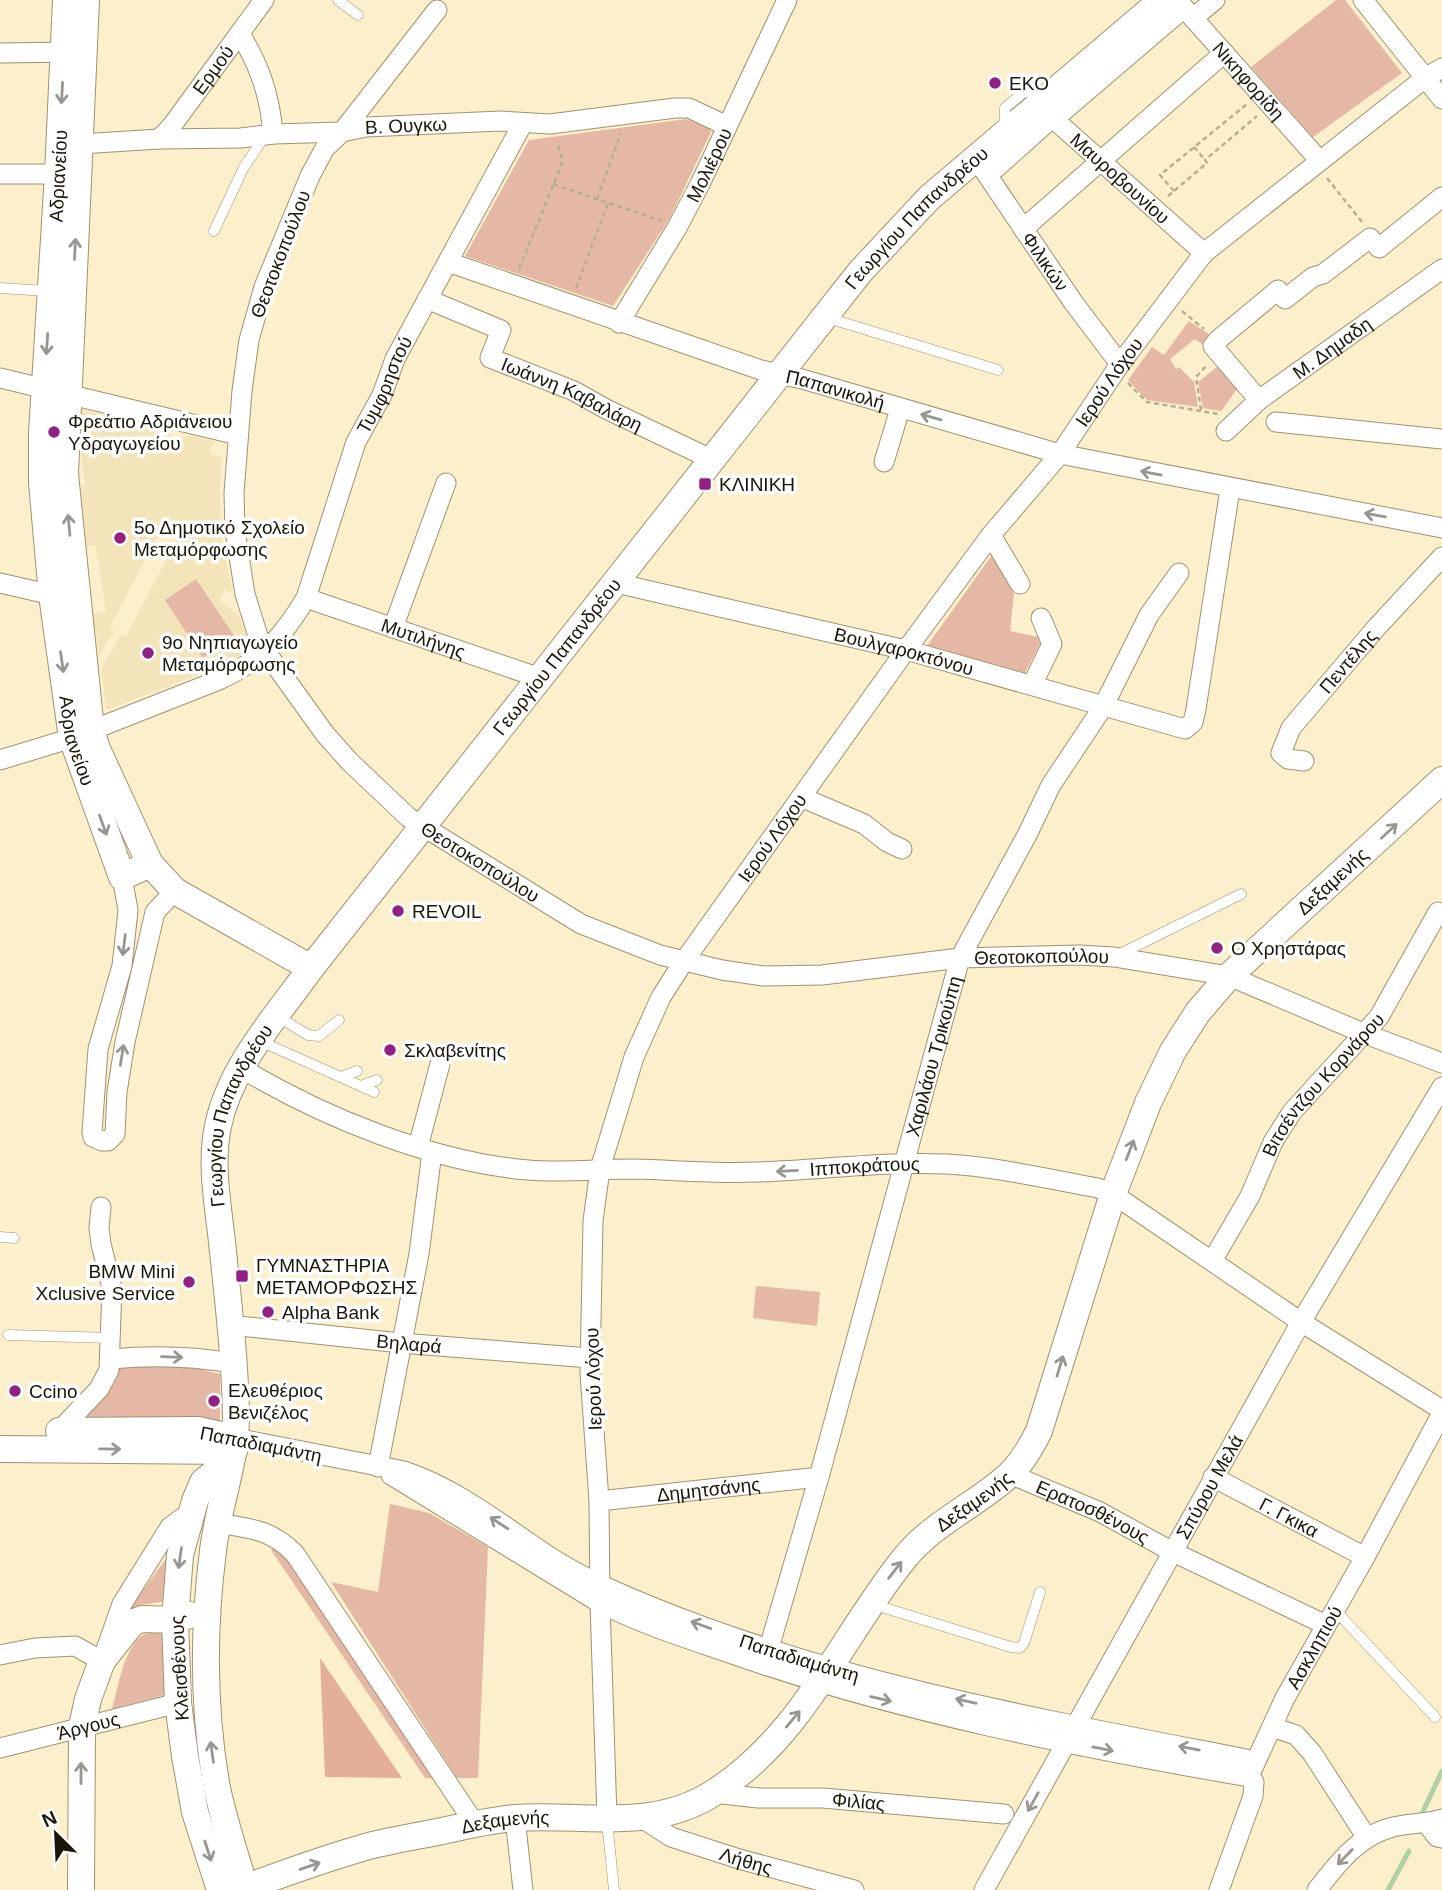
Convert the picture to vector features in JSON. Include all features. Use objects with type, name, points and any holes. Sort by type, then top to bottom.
[{"type":"main road","name":"Αδριανείου","points":[[57,391],[51,291],[69,174],[80,144],[74,52],[66,0]]},
{"type":"main road","name":"Αδριανείου","points":[[86,0],[74,52],[57,391],[41,433],[42,483],[64,594],[81,734],[122,877]]},
{"type":"main road","name":"Γεωργίου Παπανδρέου","points":[[234,1449],[235,1405],[230,1325],[215,1173],[222,1112],[241,1068],[311,968],[421,827],[824,317],[895,232],[985,163],[1004,133],[1048,109],[1179,6]]},
{"type":"main road","name":"Αδριανείου","points":[[81,734],[97,749],[150,864],[174,891],[311,968]]},
{"type":"main road","name":"Δεξαμενής","points":[[238,1889],[369,1846],[475,1824],[515,1818],[643,1819],[679,1811],[715,1793],[750,1765],[793,1720],[826,1676],[880,1589],[922,1539],[1010,1474],[1040,1432],[1113,1194],[1148,1103],[1173,1051],[1198,1012],[1229,976],[1437,792]]},
{"type":"main road","points":[[122,877],[150,864]]},
{"type":"main road","name":"Παπαδιαμάντη","points":[[0,1448],[51,1439],[198,1430],[234,1449]]},
{"type":"main road","name":"Κλεισθένους","points":[[234,1449],[203,1482],[192,1511],[180,1555],[174,1620],[178,1703],[195,1812],[238,1889]]},
{"type":"main road","name":"Κλεισθένους","points":[[234,1449],[216,1523],[205,1611],[206,1686],[216,1784],[238,1889]]},
{"type":"main road","points":[[81,1890],[82,1726],[88,1699],[102,1661],[132,1623],[147,1618],[174,1620],[205,1611]]},
{"type":"street","name":"Ερμού","points":[[159,139],[172,127],[264,0]]},
{"type":"street","name":"Μολιέρου","points":[[619,323],[678,226],[787,0]]},
{"type":"street","points":[[1179,6],[1215,0]]},
{"type":"street","points":[[1363,0],[1434,73],[1442,99]]},
{"type":"street","name":"Νικηφορίδη","points":[[1179,6],[1265,99],[1318,163]]},
{"type":"street","name":"Θεοτοκοπούλου","points":[[437,10],[342,132],[325,148],[310,176],[264,287],[249,340],[234,493],[235,531],[245,594],[266,652],[325,734],[349,761],[421,827],[581,924],[648,951],[684,961],[764,976],[822,975],[960,958],[1079,955],[1114,957],[1229,976],[1442,1063]]},
{"type":"street","points":[[240,34],[270,100],[269,134]]},
{"type":"street","points":[[0,53],[74,52]]},
{"type":"street","points":[[1023,229],[1224,53]]},
{"type":"street","name":"Ιερού Λόχου","points":[[607,1818],[599,1593],[599,1501],[590,1357],[593,1221],[600,1169],[634,1057],[661,997],[906,650],[991,535],[1060,454],[1118,368],[1204,253],[1434,73]]},
{"type":"street","name":"Β. Ουγκω","points":[[80,144],[241,138],[269,134],[342,132],[366,127],[501,121],[550,124],[675,108],[689,108],[727,126]]},
{"type":"street","points":[[985,163],[1048,109]]},
{"type":"street","name":"Μαυροβουνίου","points":[[1048,109],[1204,253]]},
{"type":"street","name":"Τυμφρηστού","points":[[0,760],[81,734],[219,680],[237,672],[266,652],[306,598],[356,442],[382,395],[396,359],[427,299],[523,123]]},
{"type":"street","name":"Φιλικών","points":[[985,163],[1023,229],[1118,368]]},
{"type":"street","points":[[0,174],[69,174]]},
{"type":"street","points":[[1259,400],[1219,346],[1278,290],[1285,299],[1313,277],[1323,274],[1370,237],[1379,248],[1442,197]]},
{"type":"street","name":"Παπανικολή","points":[[448,262],[761,370],[780,373],[1060,454],[1442,528]]},
{"type":"street","name":"Μ. Δημαδη","points":[[1232,425],[1259,400],[1442,269]]},
{"type":"street","name":"Ιωάννη Καβαλάρη","points":[[427,299],[501,330],[490,358],[574,391],[713,460]]},
{"type":"street","points":[[0,378],[238,435]]},
{"type":"street","points":[[884,462],[900,409]]},
{"type":"street","points":[[1276,422],[1442,439]]},
{"type":"street","points":[[393,628],[446,483]]},
{"type":"street","name":"Βουλγαροκτόνου","points":[[616,583],[906,650],[1175,727],[1188,727],[1193,722],[1196,709],[1230,489]]},
{"type":"street","points":[[991,535],[1020,584]]},
{"type":"street","name":"Πεντέλης","points":[[1304,761],[1288,759],[1281,753],[1291,728],[1376,628],[1442,557]]},
{"type":"street","name":"Χαριλάου Τρικούπη","points":[[766,1657],[819,1477],[960,958],[1051,785],[1103,707],[1149,615],[1179,573]]},
{"type":"street","points":[[0,583],[64,594]]},
{"type":"street","name":"Μυτιλήνης","points":[[306,598],[540,678]]},
{"type":"street","points":[[1032,685],[1052,643],[1041,618]]},
{"type":"street","points":[[801,797],[864,824],[887,842],[902,849]]},
{"type":"street","name":"Αδριανείου","points":[[122,877],[128,910],[122,966],[98,1049],[94,1090],[92,1132],[93,1137],[102,1141],[108,1141],[115,1134],[117,1092],[125,1042],[155,912],[174,891]]},
{"type":"street","points":[[128,910],[155,912]]},
{"type":"street","name":"Βιτσέντζου Κορνάρου","points":[[1212,1261],[1250,1196],[1273,1142],[1292,1112],[1379,1017],[1438,912]]},
{"type":"street","points":[[378,1467],[419,1254],[425,1149],[440,1064]]},
{"type":"street","name":"Ιπποκράτους","points":[[241,1068],[329,1113],[425,1149],[476,1162],[530,1170],[752,1172],[948,1164],[999,1170],[1098,1188],[1113,1194],[1301,1322],[1442,1411]]},
{"type":"street","name":"Σπύρου Μελά","points":[[984,1890],[1301,1322],[1442,1087]]},
{"type":"street","points":[[94,1090],[117,1092]]},
{"type":"street","points":[[51,1439],[99,1389],[109,1370],[112,1288],[99,1228],[101,1207]]},
{"type":"street","name":"Βηλαρά","points":[[230,1325],[401,1343],[590,1357]]},
{"type":"street","points":[[111,1359],[149,1356],[201,1358],[232,1363]]},
{"type":"street","name":"Ασκληπιού","points":[[1219,1890],[1253,1796],[1252,1769],[1285,1698],[1365,1557],[1442,1411]]},
{"type":"street","name":"Παπαδιαμάντη","points":[[234,1449],[378,1467],[425,1478],[471,1504],[553,1558],[599,1593],[666,1613],[766,1657],[826,1676],[1070,1734],[1252,1769]]},
{"type":"street","name":"Ερατοσθένους","points":[[1010,1474],[1100,1512],[1171,1551],[1331,1618]]},
{"type":"street","name":"Δημητσάνης","points":[[599,1501],[819,1477]]},
{"type":"street","name":"Γ. Γκικα","points":[[1213,1477],[1365,1557]]},
{"type":"street","points":[[0,1655],[36,1648],[75,1646],[102,1661],[122,1604],[170,1527],[192,1511]]},
{"type":"street","points":[[216,1523],[262,1531],[282,1540],[295,1554],[475,1824]]},
{"type":"street","name":"Άργους","points":[[0,1748],[178,1703]]},
{"type":"street","points":[[1272,1727],[1296,1735],[1312,1753],[1367,1838]]},
{"type":"street","name":"Φιλίας","points":[[715,1793],[758,1798],[823,1798],[1004,1814]]},
{"type":"street","points":[[515,1818],[523,1890]]},
{"type":"street","name":"Λήθης","points":[[643,1819],[671,1837],[739,1859],[853,1890]]},
{"type":"street","points":[[1317,1890],[1351,1850],[1367,1838],[1392,1827],[1435,1821],[1437,1837],[1442,1838]]},
{"type":"lane","points":[[338,0],[358,15]]},
{"type":"lane","points":[[214,231],[244,167],[269,134]]},
{"type":"lane","points":[[0,288],[51,291]]},
{"type":"lane","points":[[824,317],[998,370]]},
{"type":"lane","points":[[1114,957],[1241,894]]},
{"type":"lane","points":[[277,1016],[308,1035],[319,1036],[339,1020]]},
{"type":"lane","points":[[259,1041],[374,1092]]},
{"type":"lane","points":[[341,1077],[357,1071]]},
{"type":"lane","points":[[361,1086],[377,1080]]},
{"type":"lane","points":[[0,1237],[14,1238]]},
{"type":"lane","points":[[8,1335],[112,1338]]},
{"type":"lane","points":[[871,1604],[1020,1648],[1040,1592]]},
{"type":"lane","points":[[1331,1618],[1435,1717]]},
{"type":"lane","points":[[607,1818],[614,1890]]},
{"type":"path","points":[[1174,191],[1160,175],[1194,147],[1265,99]]},
{"type":"path","points":[[1205,160],[1265,99]]},
{"type":"path","points":[[597,199],[629,113]]},
{"type":"path","points":[[1154,208],[1207,163],[1194,147]]},
{"type":"path","points":[[513,285],[563,161],[562,154]]},
{"type":"path","points":[[1318,163],[1367,227],[1370,237]]},
{"type":"path","points":[[553,184],[678,226]]},
{"type":"path","points":[[569,305],[608,203]]},
{"type":"path","points":[[1169,300],[1219,346],[1196,377],[1201,411]]},
{"type":"path","points":[[1118,368],[1147,402],[1201,411],[1232,425]]},
{"type":"shaded area","points":[[1336,0],[1345,0],[1402,73],[1313,137],[1251,67]]},
{"type":"shaded area","points":[[686,119],[709,128],[711,132],[670,218],[613,306],[465,256],[529,140]]},
{"type":"shaded area","points":[[1189,321],[1213,337],[1203,345],[1195,339],[1170,359],[1176,369],[1179,367],[1194,382],[1198,407],[1147,400],[1128,380],[1152,347],[1164,355]]},
{"type":"shaded area","points":[[1222,363],[1241,384],[1221,411],[1203,408],[1198,382]]},
{"type":"shaded area","name":"5ο Δημοτικό Σχολείο Μεταμόρφωσης","points":[[79,409],[162,428],[178,440],[187,435],[215,441],[209,452],[222,457],[221,536],[232,592],[225,590],[219,601],[239,615],[250,646],[248,652],[199,674],[107,710],[101,670],[121,634],[126,636],[176,542],[176,531],[164,525],[109,628],[114,631],[99,657],[93,614],[106,612],[96,546],[84,547],[81,487],[85,485],[78,434]]},
{"type":"shaded area","points":[[992,555],[1014,594],[1010,631],[1039,637],[1040,644],[1025,673],[927,646]]},
{"type":"shaded area","points":[[196,579],[235,637],[203,658],[165,600]]},
{"type":"shaded area","points":[[756,1286],[820,1292],[817,1326],[753,1318]]},
{"type":"shaded area","points":[[180,1364],[220,1374],[220,1425],[82,1421],[116,1365]]},
{"type":"shaded area","points":[[390,1504],[429,1513],[488,1547],[478,1778],[457,1778],[331,1582],[378,1592]]},
{"type":"shaded area","points":[[279,1544],[436,1779],[425,1778],[271,1550]]},
{"type":"shaded area","points":[[173,1549],[169,1601],[140,1605],[125,1615]]},
{"type":"shaded area","points":[[158,1632],[170,1639],[172,1693],[112,1709],[121,1673],[132,1647],[141,1636]]},
{"type":"shaded area","points":[[320,1658],[402,1778],[325,1777]]},
{"type":"waterway","points":[[1420,1818],[1442,1771]]},
{"type":"waterway","points":[[1388,1890],[1409,1851]]},
{"type":"place","name":"EKO","points":[[995,83]]},
{"type":"place","name":"Φρεάτιο Αδριάνειου Υδραγωγείου","points":[[54,432]]},
{"type":"place","name":"ΚΛΙΝΙΚΗ","points":[[705,484]]},
{"type":"place","name":"5ο Δημοτικό Σχολείο Μεταμόρφωσης","points":[[120,538]]},
{"type":"place","name":"9ο Νηπιαγωγείο Μεταμόρφωσης","points":[[148,653]]},
{"type":"place","name":"REVOIL","points":[[398,911]]},
{"type":"place","name":"Ο Χρηστάρας","points":[[1217,948]]},
{"type":"place","name":"Σκλαβενίτης","points":[[390,1050]]},
{"type":"place","name":"ΓΥΜΝΑΣΤΗΡΙΑ ΜΕΤΑΜΟΡΦΩΣΗΣ","points":[[242,1276]]},
{"type":"place","name":"BMW Mini Xclusive Service","points":[[189,1282]]},
{"type":"place","name":"Alpha Bank","points":[[268,1312]]},
{"type":"place","name":"Ccino","points":[[15,1391]]},
{"type":"place","name":"Ελευθέριος Βενιζέλος","points":[[214,1401]]}]
